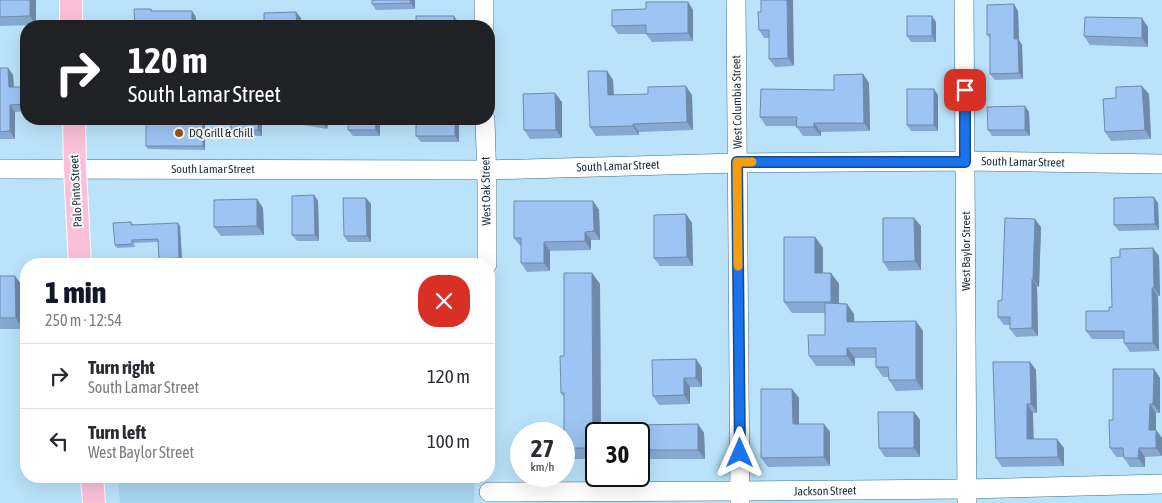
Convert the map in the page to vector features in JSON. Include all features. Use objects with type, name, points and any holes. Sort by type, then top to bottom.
[{"type":"main road","points":[[71,0],[71,20]]},
{"type":"main road","name":"Palo Pinto Street","points":[[74,125],[80,258]]},
{"type":"main road","points":[[93,483],[94,503]]},
{"type":"street","points":[[484,0],[484,20]]},
{"type":"street","name":"West Columbia Street","points":[[736,0],[740,497]]},
{"type":"street","name":"West Baylor Street","points":[[964,0],[967,496]]},
{"type":"street","name":"West Oak Street","points":[[485,125],[487,258]]},
{"type":"street","name":"South Lamar Street","points":[[0,169],[486,170],[737,162],[1162,164]]},
{"type":"street","name":"Jackson Street","points":[[489,490],[740,497],[967,496],[1162,484]]},
{"type":"shaded area","points":[[119,483],[474,483],[474,503],[120,503]]},
{"type":"building","points":[[0,0],[30,0],[30,16],[0,17]]},
{"type":"building","points":[[372,0],[410,0],[411,3],[372,4]]},
{"type":"building","points":[[761,0],[787,0],[788,58],[769,59],[769,30],[759,30],[758,12],[761,12]]},
{"type":"building","points":[[646,2],[688,2],[688,33],[646,34],[646,25],[612,26],[612,10],[646,9]]},
{"type":"building","points":[[1014,4],[1014,39],[1018,39],[1019,73],[990,74],[990,34],[987,35],[987,5]]},
{"type":"building","points":[[134,9],[192,11],[192,20],[135,20]]},
{"type":"building","points":[[296,12],[297,20],[264,20],[264,13]]},
{"type":"building","points":[[416,16],[454,16],[454,20],[416,20]]},
{"type":"building","points":[[907,16],[932,16],[932,36],[907,36]]},
{"type":"building","points":[[1085,17],[1142,18],[1142,38],[1084,36]]},
{"type":"building","points":[[0,68],[8,68],[9,87],[20,87],[20,104],[10,105],[10,131],[0,132]]},
{"type":"building","points":[[588,71],[607,71],[608,95],[648,94],[648,87],[686,86],[687,122],[590,127]]},
{"type":"building","points":[[863,74],[864,123],[814,123],[814,127],[796,127],[797,117],[760,117],[761,89],[834,90],[834,75]]},
{"type":"building","points":[[1142,86],[1145,130],[1105,132],[1103,99],[1116,98],[1116,87]]},
{"type":"building","points":[[907,89],[934,89],[934,125],[907,125]]},
{"type":"building","points":[[555,93],[556,130],[524,130],[523,94]]},
{"type":"building","points":[[1025,106],[1025,130],[988,130],[987,107]]},
{"type":"building","points":[[146,125],[203,125],[203,146],[146,146]]},
{"type":"building","points":[[231,125],[258,125],[258,130],[231,130]]},
{"type":"building","points":[[348,125],[376,125],[376,130],[348,130]]},
{"type":"building","points":[[416,125],[455,125],[455,136],[416,136]]},
{"type":"building","points":[[314,195],[315,235],[292,235],[292,196]]},
{"type":"building","points":[[1154,197],[1155,224],[1114,225],[1114,198]]},
{"type":"building","points":[[343,198],[366,198],[367,236],[344,236]]},
{"type":"building","points":[[257,199],[257,226],[214,227],[214,200]]},
{"type":"building","points":[[514,201],[593,201],[594,231],[585,232],[585,241],[544,242],[544,263],[521,263],[521,238],[514,238]]},
{"type":"building","points":[[686,214],[687,257],[654,258],[654,215]]},
{"type":"building","points":[[883,218],[914,218],[915,261],[883,262]]},
{"type":"building","points":[[1005,218],[1035,219],[1032,328],[1010,329],[1010,317],[998,317],[998,301],[1002,300]]},
{"type":"building","points":[[131,222],[131,225],[178,223],[179,258],[159,258],[158,239],[132,240],[132,244],[115,245],[113,223]]},
{"type":"building","points":[[784,237],[815,237],[815,273],[831,273],[831,302],[784,302]]},
{"type":"building","points":[[1153,248],[1153,343],[1124,343],[1124,331],[1086,331],[1086,311],[1109,311],[1109,307],[1112,307],[1111,258],[1120,257],[1120,249]]},
{"type":"building","points":[[564,273],[592,273],[593,422],[585,422],[585,448],[575,448],[575,422],[564,422],[564,393],[561,393],[560,356],[564,356]]},
{"type":"building","points":[[0,276],[15,276],[16,318],[0,318]]},
{"type":"building","points":[[825,303],[847,304],[847,322],[916,321],[916,380],[889,380],[888,367],[876,367],[876,348],[847,348],[847,356],[809,356],[808,335],[825,335]]},
{"type":"building","points":[[696,359],[696,378],[684,378],[684,395],[653,396],[652,360]]},
{"type":"building","points":[[993,362],[1030,362],[1031,404],[1027,404],[1027,439],[1057,439],[1058,457],[996,458]]},
{"type":"building","points":[[1113,369],[1154,369],[1153,404],[1150,404],[1149,430],[1156,430],[1156,448],[1139,448],[1138,458],[1124,458],[1123,448],[1110,448],[1109,420],[1113,420]]},
{"type":"building","points":[[761,389],[792,389],[793,424],[824,424],[824,457],[761,458]]},
{"type":"building","points":[[878,412],[914,412],[914,448],[879,448]]},
{"type":"building","points":[[698,424],[698,450],[650,450],[650,425]]},
{"type":"slow traffic","points":[[738,266],[737,162],[752,162]]},
{"type":"place","name":"DQ Grill & Chill","points":[[179,133]]},
{"type":"route","points":[[740,453],[737,162],[965,162],[965,90]]}]
